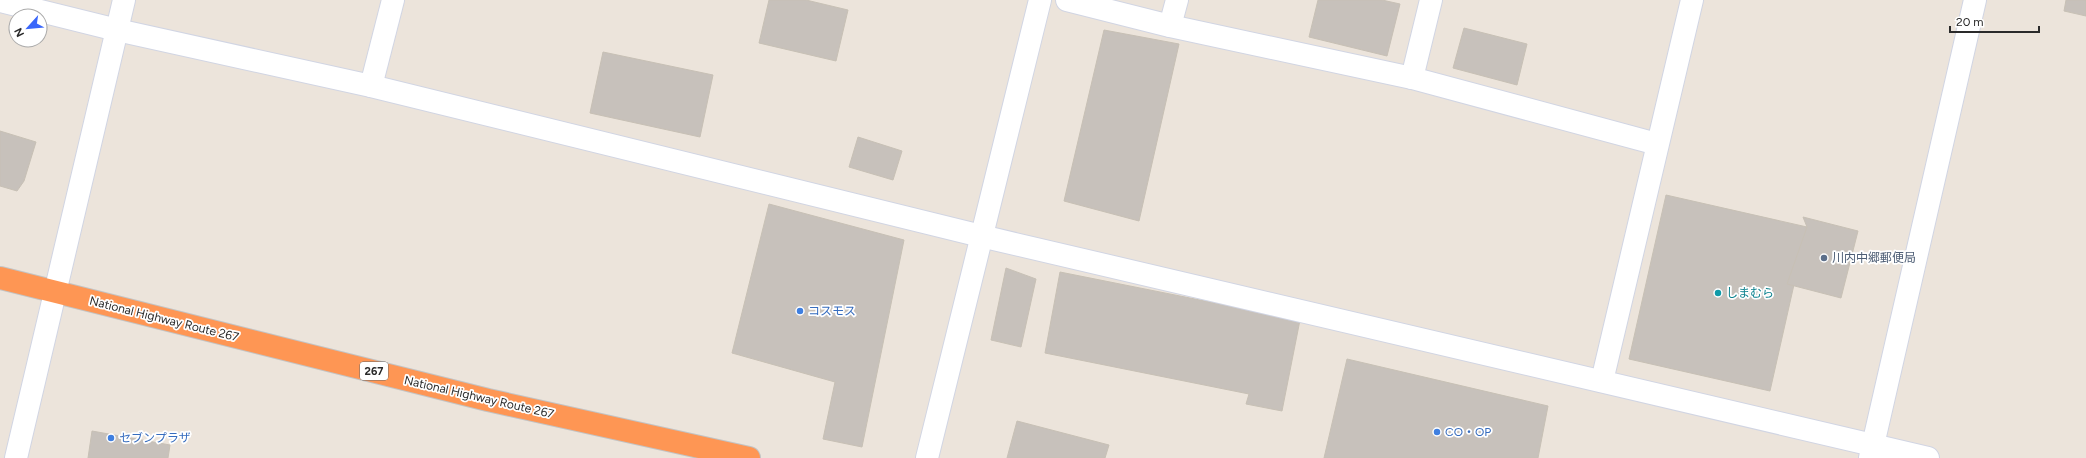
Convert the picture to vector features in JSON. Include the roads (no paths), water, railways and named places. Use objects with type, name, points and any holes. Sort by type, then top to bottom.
[{"type":"highway","name":"National Highway Route 267","points":[[0,278],[488,400],[749,458]]},
{"type":"street","points":[[16,458],[124,0]]},
{"type":"street","points":[[371,86],[393,0]]},
{"type":"street","points":[[927,458],[1040,0]]},
{"type":"street","points":[[1067,0],[1170,26],[1412,78],[1657,144]]},
{"type":"street","points":[[1170,26],[1177,0]]},
{"type":"street","points":[[1412,78],[1431,0]]},
{"type":"street","points":[[1602,381],[1692,0]]},
{"type":"street","points":[[1871,452],[1975,0]]},
{"type":"street","points":[[0,1],[117,30],[371,86],[981,236],[1602,381],[1871,452],[1928,458]]},
{"type":"place","name":"川内中郷郵便局","points":[[1824,258]]},
{"type":"place","name":"しまむら","points":[[1718,293]]},
{"type":"place","name":"コスモス","points":[[800,311]]},
{"type":"place","name":"CO・OP","points":[[1437,432]]},
{"type":"place","name":"セブンプラザ","points":[[111,438]]}]
